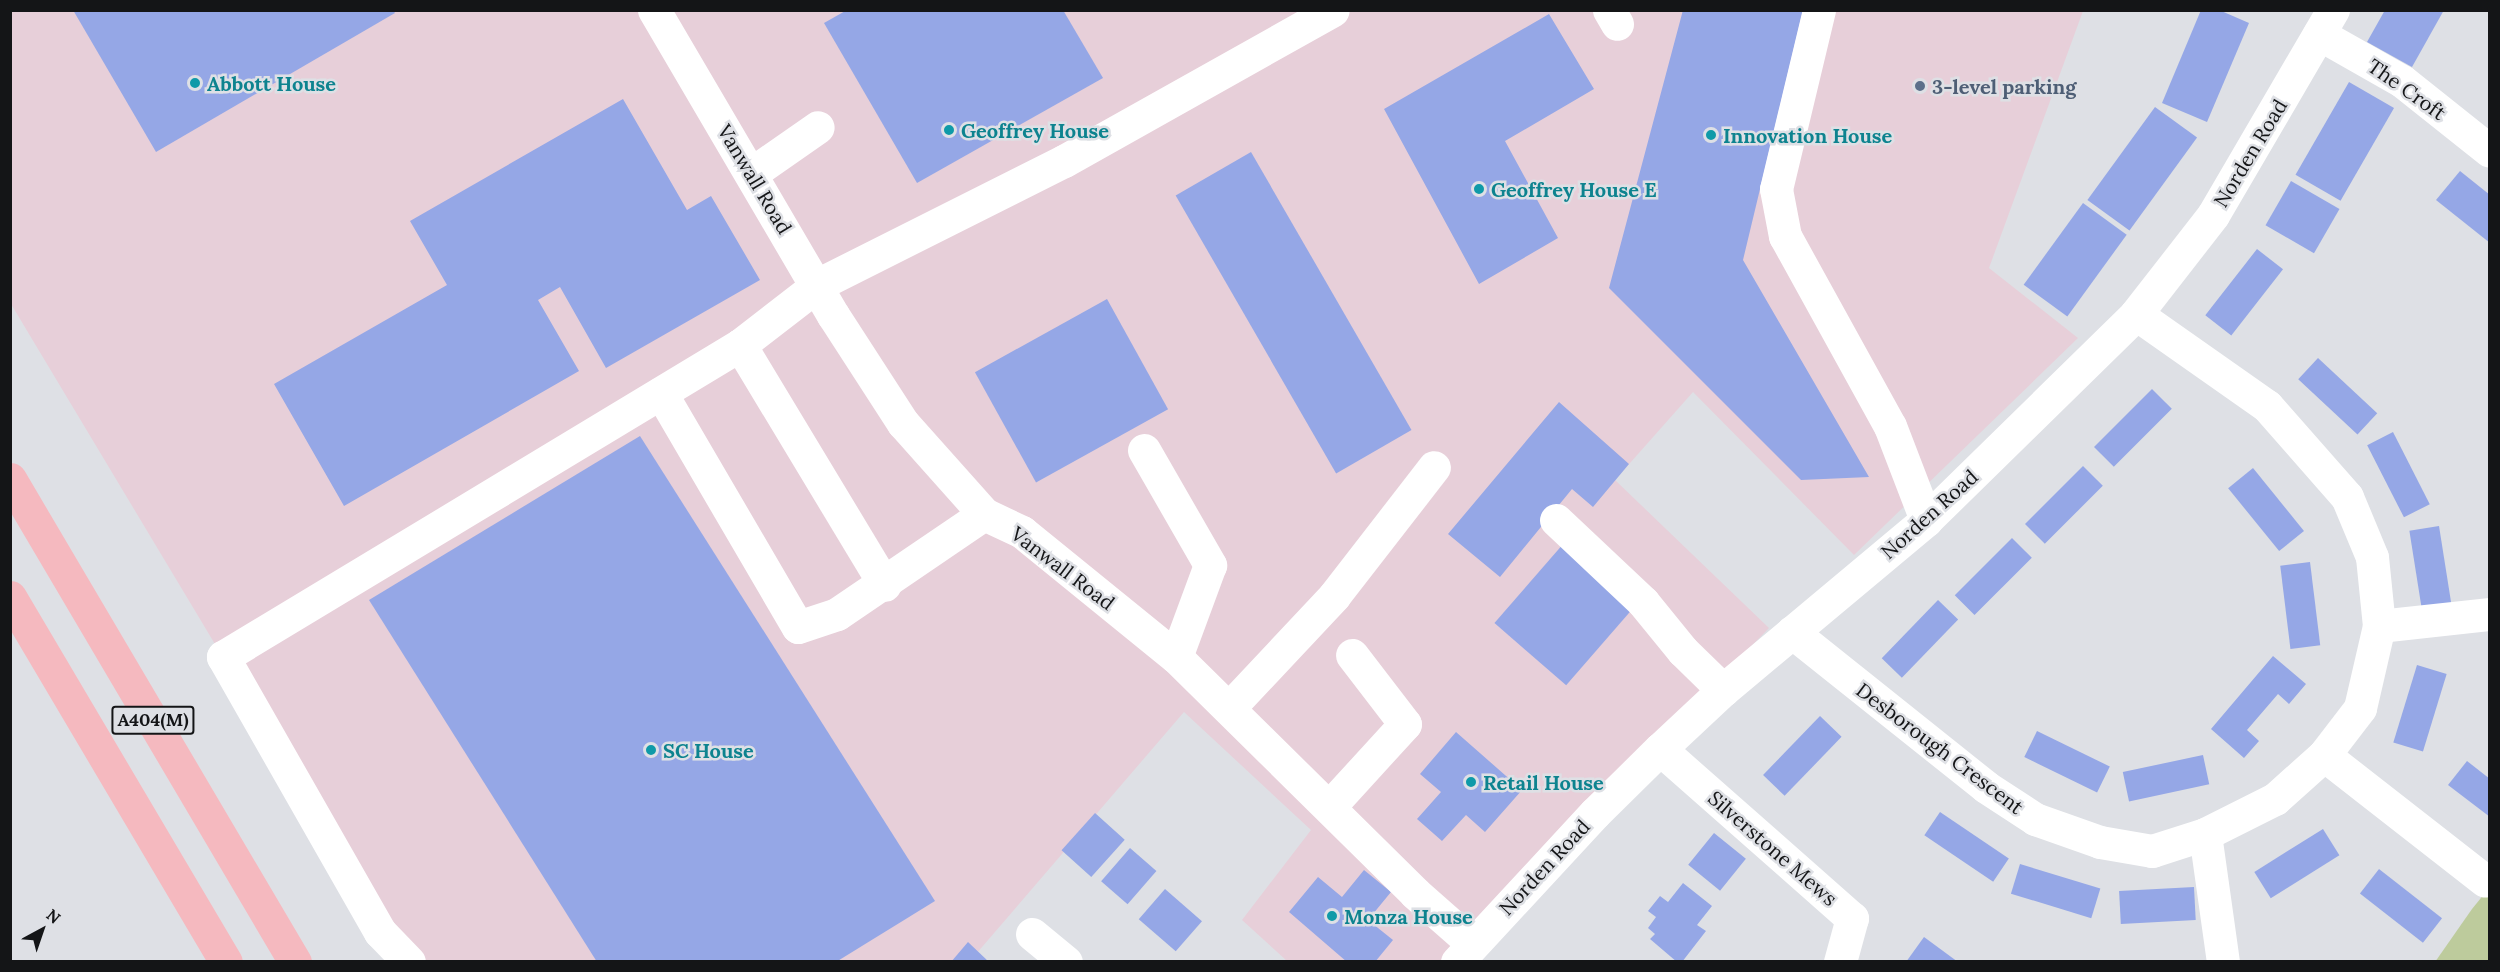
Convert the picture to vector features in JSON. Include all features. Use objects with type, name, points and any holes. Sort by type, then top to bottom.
[{"type":"highway","name":"A404(M)","points":[[10,479],[295,962]]},
{"type":"highway","name":"A404(M)","points":[[10,597],[226,962]]},
{"type":"street","name":"Vanwall Road","points":[[654,10],[819,284],[833,315],[903,423],[984,514],[1022,532],[1176,657],[1330,806],[1415,893],[1465,953]]},
{"type":"street","points":[[1819,10],[1776,189],[1779,208],[1785,236],[1890,426],[1926,520]]},
{"type":"street","points":[[409,962],[380,933],[223,657],[740,345],[819,284],[1064,161],[1323,13]]},
{"type":"street","name":"Norden Road","points":[[1465,953],[1660,749],[1723,690],[1926,520],[2136,314],[2212,215],[2326,22]]},
{"type":"street","name":"The Croft","points":[[2326,22],[2490,151]]},
{"type":"street","points":[[752,173],[818,127]]},
{"type":"street","name":"Desborough Crescent","points":[[1792,632],[1986,786],[2034,819],[2100,842],[2152,851],[2205,834],[2275,799],[2324,755],[2360,708],[2379,626],[2372,557],[2347,498],[2267,406],[2136,314]]},
{"type":"street","points":[[740,345],[885,585]]},
{"type":"street","points":[[661,393],[798,627],[837,614],[885,585],[984,514]]},
{"type":"street","points":[[1144,450],[1210,565],[1176,657]]},
{"type":"street","points":[[1229,708],[1334,596],[1434,467]]},
{"type":"street","points":[[1556,520],[1643,602],[1683,651],[1723,690]]},
{"type":"street","points":[[2379,626],[2490,614]]},
{"type":"street","points":[[1330,806],[1405,724],[1352,655]]},
{"type":"street","name":"Silverstone Mews","points":[[1660,749],[1852,918],[1840,962]]},
{"type":"street","points":[[2324,755],[2485,881]]},
{"type":"street","points":[[2205,834],[2223,962]]},
{"type":"street","points":[[1032,934],[1066,962]]},
{"type":"shaded area","points":[[11,11],[2083,11],[1989,268],[2078,338],[1854,555],[1693,392],[1615,480],[1769,628],[1445,961],[1287,961],[1242,920],[1311,830],[1184,712],[970,961],[405,961],[11,304]]},
{"type":"green space","points":[[2489,888],[2489,961],[2435,962],[2472,909]]},
{"type":"building","name":"Abbott House","points":[[73,10],[393,10],[395,13],[156,152]]},
{"type":"building","name":"Geoffrey House","points":[[847,10],[1063,10],[1103,78],[917,183],[824,23]]},
{"type":"building","name":"Innovation House","points":[[1683,10],[1803,10],[1743,260],[1869,477],[1801,480],[1609,288]]},
{"type":"building","points":[[2201,10],[2219,10],[2249,23],[2207,122],[2162,103]]},
{"type":"building","points":[[2385,10],[2444,10],[2412,67],[2367,42]]},
{"type":"building","name":"Geoffrey House E","points":[[1549,14],[1594,89],[1505,141],[1558,238],[1479,284],[1384,109]]},
{"type":"building","points":[[2349,82],[2394,108],[2341,201],[2296,175]]},
{"type":"building","points":[[623,99],[687,210],[711,196],[760,280],[606,368],[560,287],[538,300],[579,371],[344,506],[274,384],[447,285],[410,221]]},
{"type":"building","points":[[2155,107],[2197,138],[2129,231],[2087,200]]},
{"type":"building","points":[[1251,152],[1412,430],[1336,473],[1176,196]]},
{"type":"building","points":[[2460,171],[2490,195],[2490,243],[2436,200]]},
{"type":"building","points":[[2291,181],[2339,209],[2314,253],[2266,225]]},
{"type":"building","points":[[2083,203],[2127,235],[2067,316],[2024,285]]},
{"type":"building","points":[[2257,249],[2283,269],[2231,336],[2205,315]]},
{"type":"building","points":[[1107,299],[1168,409],[1036,482],[975,372]]},
{"type":"building","points":[[2318,358],[2377,413],[2357,434],[2298,379]]},
{"type":"building","points":[[2152,389],[2172,409],[2114,467],[2094,447]]},
{"type":"building","points":[[1559,402],[1629,464],[1593,507],[1572,489],[1500,577],[1448,534]]},
{"type":"building","points":[[2393,432],[2430,504],[2404,517],[2367,445]]},
{"type":"building","name":"SC House","points":[[640,436],[935,901],[836,962],[597,962],[369,600]]},
{"type":"building","points":[[2083,466],[2103,486],[2045,544],[2025,524]]},
{"type":"building","points":[[2253,468],[2304,531],[2279,551],[2228,488]]},
{"type":"building","points":[[2439,526],[2451,603],[2422,608],[2409,531]]},
{"type":"building","points":[[2012,538],[2032,558],[1975,615],[1955,595]]},
{"type":"building","points":[[1564,543],[1636,605],[1566,685],[1494,623]]},
{"type":"building","points":[[2310,562],[2320,645],[2290,649],[2280,566]]},
{"type":"building","points":[[1938,600],[1958,619],[1902,678],[1882,658]]},
{"type":"building","points":[[2273,656],[2306,684],[2289,704],[2278,694],[2247,730],[2259,741],[2244,758],[2211,729]]},
{"type":"building","points":[[2417,665],[2447,674],[2423,752],[2393,742]]},
{"type":"building","points":[[1820,716],[1842,737],[1785,796],[1763,775]]},
{"type":"building","points":[[2037,731],[2110,767],[2097,793],[2024,757]]},
{"type":"building","name":"Retail House","points":[[1456,732],[1522,790],[1485,832],[1466,815],[1442,841],[1417,819],[1441,792],[1420,774]]},
{"type":"building","points":[[2203,755],[2209,784],[2129,801],[2123,772]]},
{"type":"building","points":[[2467,761],[2490,779],[2490,817],[2448,785]]},
{"type":"building","points":[[1940,812],[2009,858],[1993,882],[1924,835]]},
{"type":"building","points":[[1095,813],[1125,840],[1091,877],[1062,850]]},
{"type":"building","points":[[2323,829],[2339,855],[2271,898],[2254,872]]},
{"type":"building","points":[[1714,833],[1746,859],[1720,891],[1688,865]]},
{"type":"building","points":[[1130,848],[1156,871],[1128,904],[1101,881]]},
{"type":"building","points":[[2020,864],[2100,889],[2091,918],[2011,894]]},
{"type":"building","points":[[2379,869],[2442,918],[2423,943],[2360,893]]},
{"type":"building","name":"Monza House","points":[[1364,870],[1391,892],[1368,920],[1393,940],[1375,962],[1347,962],[1289,912],[1318,877],[1342,897]]},
{"type":"building","points":[[1683,883],[1712,906],[1697,925],[1706,931],[1682,962],[1677,962],[1650,939],[1655,934],[1648,928],[1656,917],[1648,911],[1660,896],[1668,902]]},
{"type":"building","points":[[2194,887],[2196,920],[2121,924],[2119,891]]},
{"type":"building","points":[[1165,889],[1202,921],[1176,951],[1139,919]]},
{"type":"building","points":[[1924,937],[1958,962],[1906,962]]},
{"type":"building","points":[[968,942],[989,962],[951,962]]},
{"type":"place","name":"Abbott House","points":[[195,83]]},
{"type":"place","name":"3-level parking","points":[[1920,86]]},
{"type":"place","name":"Geoffrey House","points":[[949,130]]},
{"type":"place","name":"Innovation House","points":[[1711,135]]},
{"type":"place","name":"Geoffrey House E","points":[[1479,189]]},
{"type":"place","name":"SC House","points":[[651,750]]},
{"type":"place","name":"Retail House","points":[[1471,782]]},
{"type":"place","name":"Monza House","points":[[1332,916]]}]
